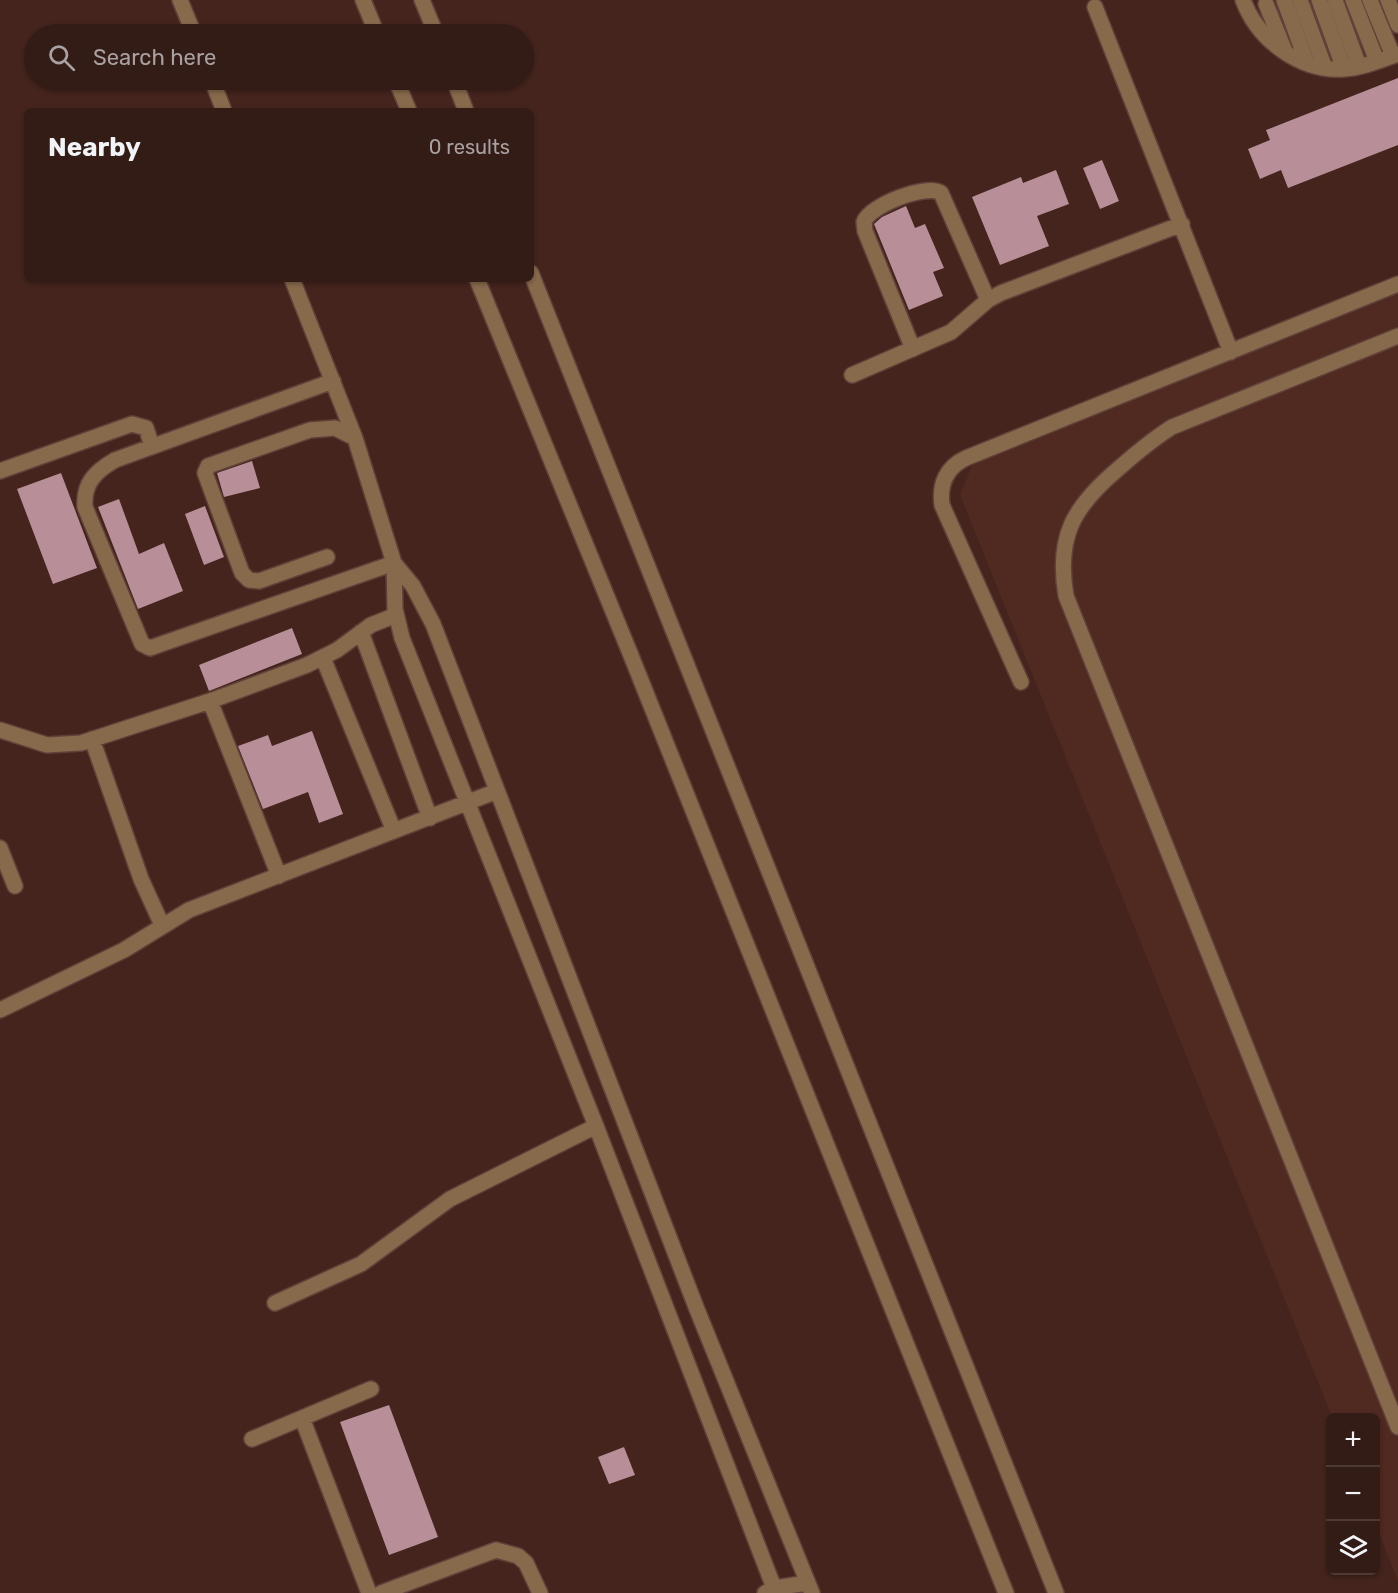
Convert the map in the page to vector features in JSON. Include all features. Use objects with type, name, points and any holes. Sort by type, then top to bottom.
[{"type":"street","points":[[180,0],[190,24]]},
{"type":"street","points":[[363,0],[373,24]]},
{"type":"street","points":[[422,0],[432,24]]},
{"type":"street","points":[[1244,0],[1261,32],[1286,53],[1325,68],[1344,69],[1395,55],[1370,0]]},
{"type":"street","points":[[1284,0],[1307,63]]},
{"type":"street","points":[[1300,0],[1325,68]]},
{"type":"street","points":[[1319,0],[1344,69]]},
{"type":"street","points":[[1335,0],[1359,66]]},
{"type":"street","points":[[1353,0],[1377,61]]},
{"type":"street","points":[[1388,0],[1398,25]]},
{"type":"street","points":[[1266,4],[1286,53]]},
{"type":"street","points":[[1095,7],[1231,352]]},
{"type":"street","points":[[216,90],[223,108]]},
{"type":"street","points":[[400,90],[408,108]]},
{"type":"street","points":[[458,90],[465,108]]},
{"type":"street","points":[[913,349],[865,231],[864,222],[872,210],[923,190],[933,189],[941,193],[988,300]]},
{"type":"street","points":[[852,375],[951,332],[988,300],[1182,224]]},
{"type":"street","points":[[534,281],[1056,1593]]},
{"type":"street","points":[[293,282],[355,438],[394,563],[393,594],[402,638],[596,1126],[771,1591],[810,1588],[696,1306],[427,611],[413,586],[394,563]]},
{"type":"street","points":[[478,282],[635,664],[1006,1593]]},
{"type":"street","points":[[1021,682],[942,505],[941,489],[947,474],[966,458],[1398,284]]},
{"type":"street","points":[[1398,336],[1172,427],[1155,438],[1095,488],[1079,507],[1063,548],[1062,572],[1066,596],[1398,1426]]},
{"type":"street","points":[[333,381],[153,446],[102,467],[92,476],[84,498],[98,538],[145,647],[158,646],[394,563]]},
{"type":"street","points":[[0,471],[132,424],[146,428],[153,446]]},
{"type":"street","points":[[327,557],[259,581],[249,580],[242,573],[205,473],[208,466],[310,430],[335,428],[355,438]]},
{"type":"street","points":[[0,730],[47,745],[70,745],[92,739],[210,701],[323,658],[360,632],[381,620],[396,615]]},
{"type":"street","points":[[360,632],[430,818]]},
{"type":"street","points":[[323,658],[394,831]]},
{"type":"street","points":[[210,701],[279,876]]},
{"type":"street","points":[[92,739],[138,871],[162,925]]},
{"type":"street","points":[[0,1010],[124,950],[189,910],[496,791]]},
{"type":"street","points":[[0,848],[15,886]]},
{"type":"street","points":[[275,1303],[361,1264],[450,1199],[596,1126]]},
{"type":"street","points":[[252,1440],[371,1389]]},
{"type":"street","points":[[302,1418],[369,1593]]},
{"type":"street","points":[[381,1593],[496,1550],[518,1556],[526,1563],[540,1593]]},
{"type":"shaded area","points":[[1398,292],[1398,1581],[1380,1535],[1380,1413],[1330,1413],[960,495],[974,460]]},
{"type":"building","points":[[1398,78],[1398,145],[1288,188],[1281,170],[1260,179],[1248,149],[1270,140],[1266,130]]},
{"type":"building","points":[[1102,160],[1119,201],[1100,209],[1083,168]]},
{"type":"building","points":[[1056,170],[1069,204],[1037,216],[1049,246],[1000,265],[972,197],[1021,177],[1023,183]]},
{"type":"building","points":[[906,206],[915,228],[925,224],[944,268],[933,272],[943,296],[909,310],[874,224],[882,217]]},
{"type":"building","points":[[252,461],[260,488],[224,497],[217,473]]},
{"type":"building","points":[[61,473],[97,568],[53,584],[17,489]]},
{"type":"building","points":[[119,499],[139,554],[164,543],[183,591],[138,609],[98,507]]},
{"type":"building","points":[[205,506],[224,557],[204,565],[185,514]]},
{"type":"building","points":[[292,628],[302,654],[209,691],[199,665]]},
{"type":"building","points":[[312,731],[343,814],[319,823],[308,792],[263,809],[238,746],[268,735],[272,746]]},
{"type":"building","points":[[389,1405],[438,1537],[389,1555],[340,1422]]},
{"type":"building","points":[[624,1447],[635,1475],[609,1484],[598,1457]]}]
